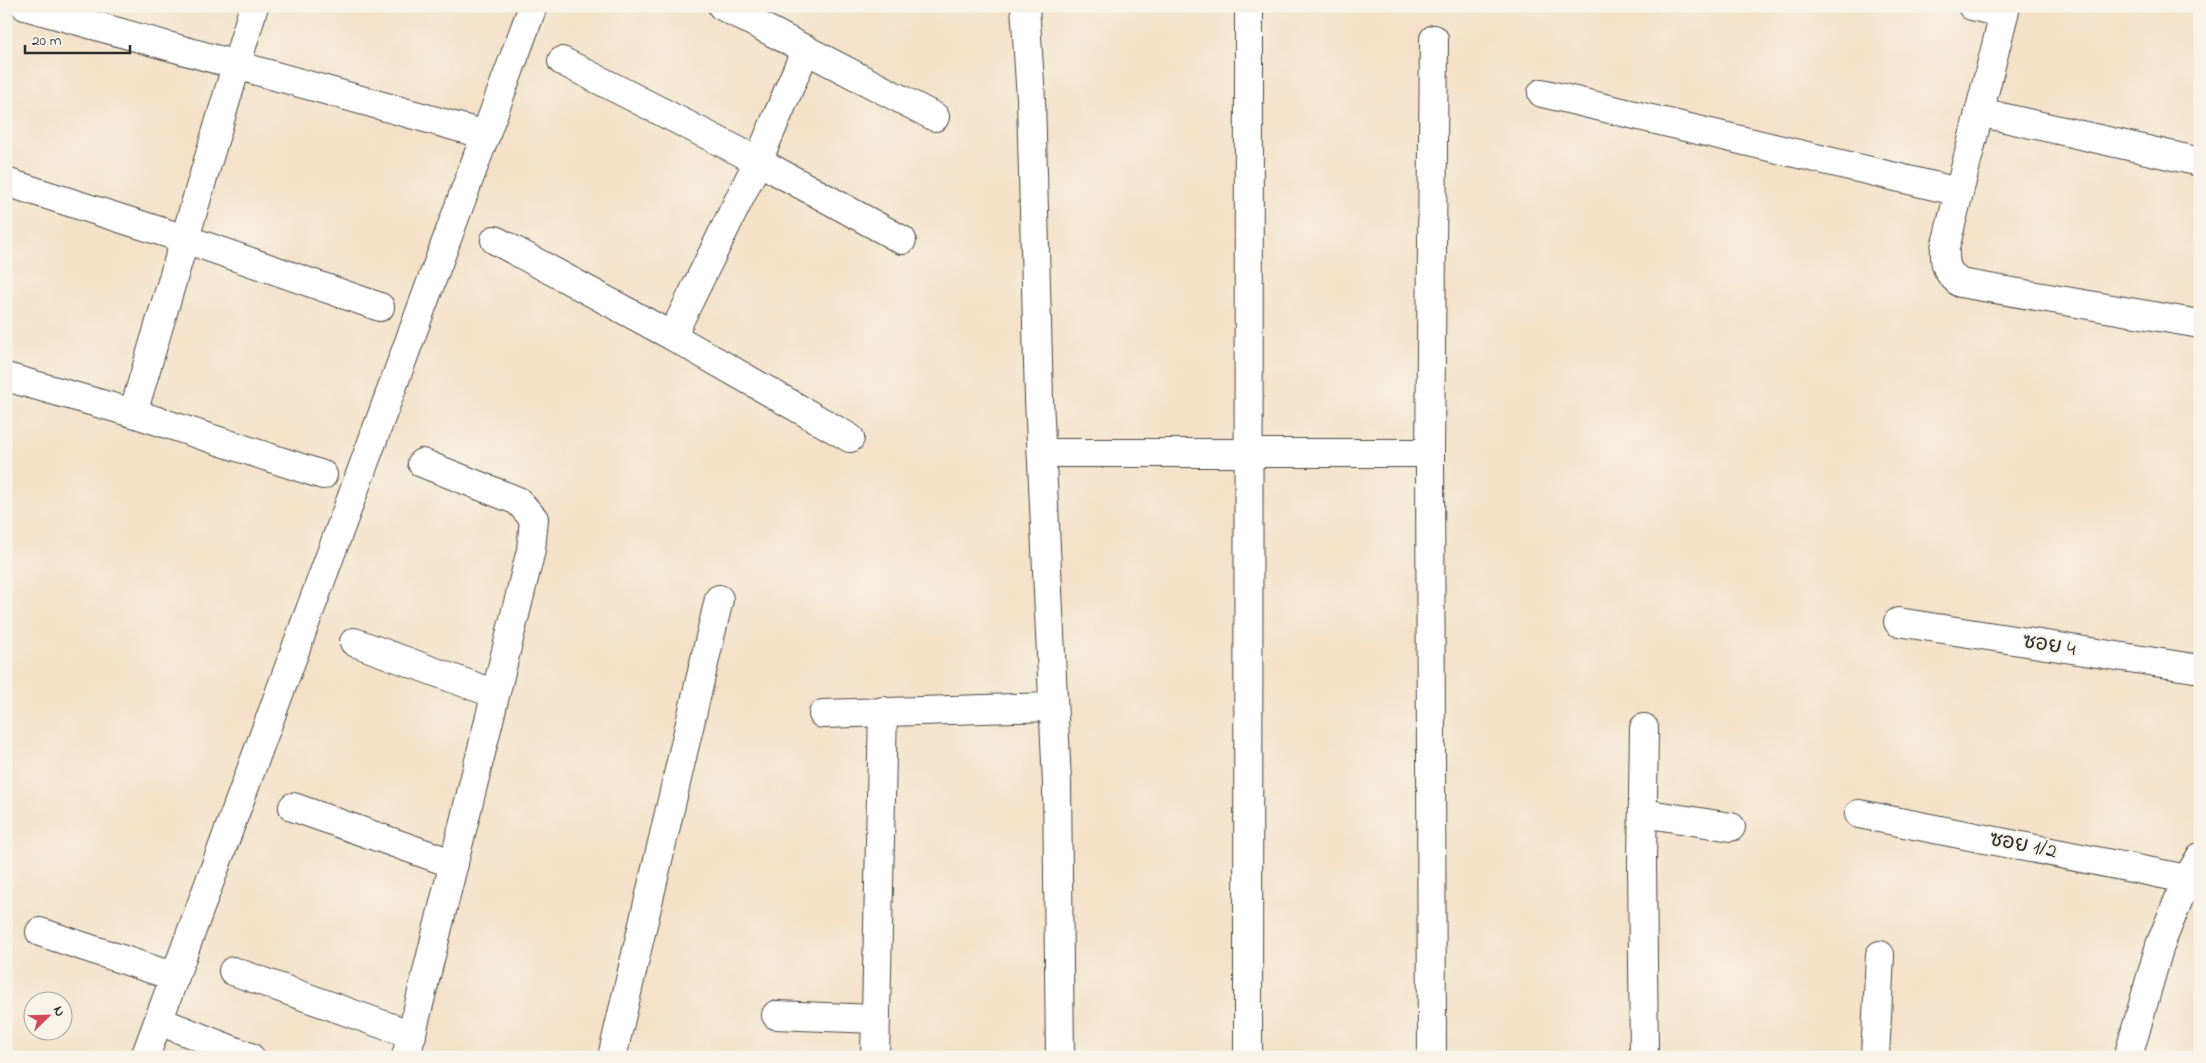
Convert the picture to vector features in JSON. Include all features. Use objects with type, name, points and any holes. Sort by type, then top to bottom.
[{"type":"street","points":[[25,6],[486,135]]},
{"type":"street","points":[[133,413],[254,6]]},
{"type":"street","points":[[145,1057],[533,6]]},
{"type":"street","points":[[722,6],[935,117]]},
{"type":"street","points":[[1025,6],[1031,99],[1039,399],[1043,453],[1056,783],[1060,1057]]},
{"type":"street","points":[[1248,1057],[1247,453],[1249,6]]},
{"type":"street","points":[[1972,6],[2005,10],[1960,192],[1944,248],[1944,264],[1950,276],[1960,284],[2200,324]]},
{"type":"street","points":[[1432,1057],[1430,453],[1434,39]]},
{"type":"street","points":[[672,336],[758,161],[806,49]]},
{"type":"street","points":[[562,61],[758,161],[902,240]]},
{"type":"street","points":[[1542,93],[1960,192]]},
{"type":"street","points":[[1979,112],[2200,162]]},
{"type":"street","points":[[6,182],[185,239],[380,307]]},
{"type":"street","points":[[495,240],[672,336],[850,438]]},
{"type":"street","points":[[6,376],[133,413],[322,475]]},
{"type":"street","points":[[1043,453],[1430,453]]},
{"type":"street","points":[[233,971],[409,1046],[531,550],[534,520],[518,501],[422,463]]},
{"type":"street","points":[[612,1057],[719,599]]},
{"type":"street","name":"ซอย 4","points":[[1898,622],[2200,669]]},
{"type":"street","points":[[354,642],[495,694]]},
{"type":"street","points":[[824,714],[1052,707]]},
{"type":"street","points":[[875,1057],[883,711]]},
{"type":"street","points":[[1644,728],[1644,1057]]},
{"type":"street","points":[[293,807],[454,864]]},
{"type":"street","points":[[1643,813],[1731,827]]},
{"type":"street","name":"ซอย 1/2","points":[[1859,814],[2191,886]]},
{"type":"street","points":[[2128,1057],[2160,945],[2191,886]]},
{"type":"street","points":[[40,932],[175,977]]},
{"type":"street","points":[[1875,1057],[1880,955]]},
{"type":"street","points":[[776,1016],[875,1020]]},
{"type":"street","points":[[159,1021],[250,1057]]}]
